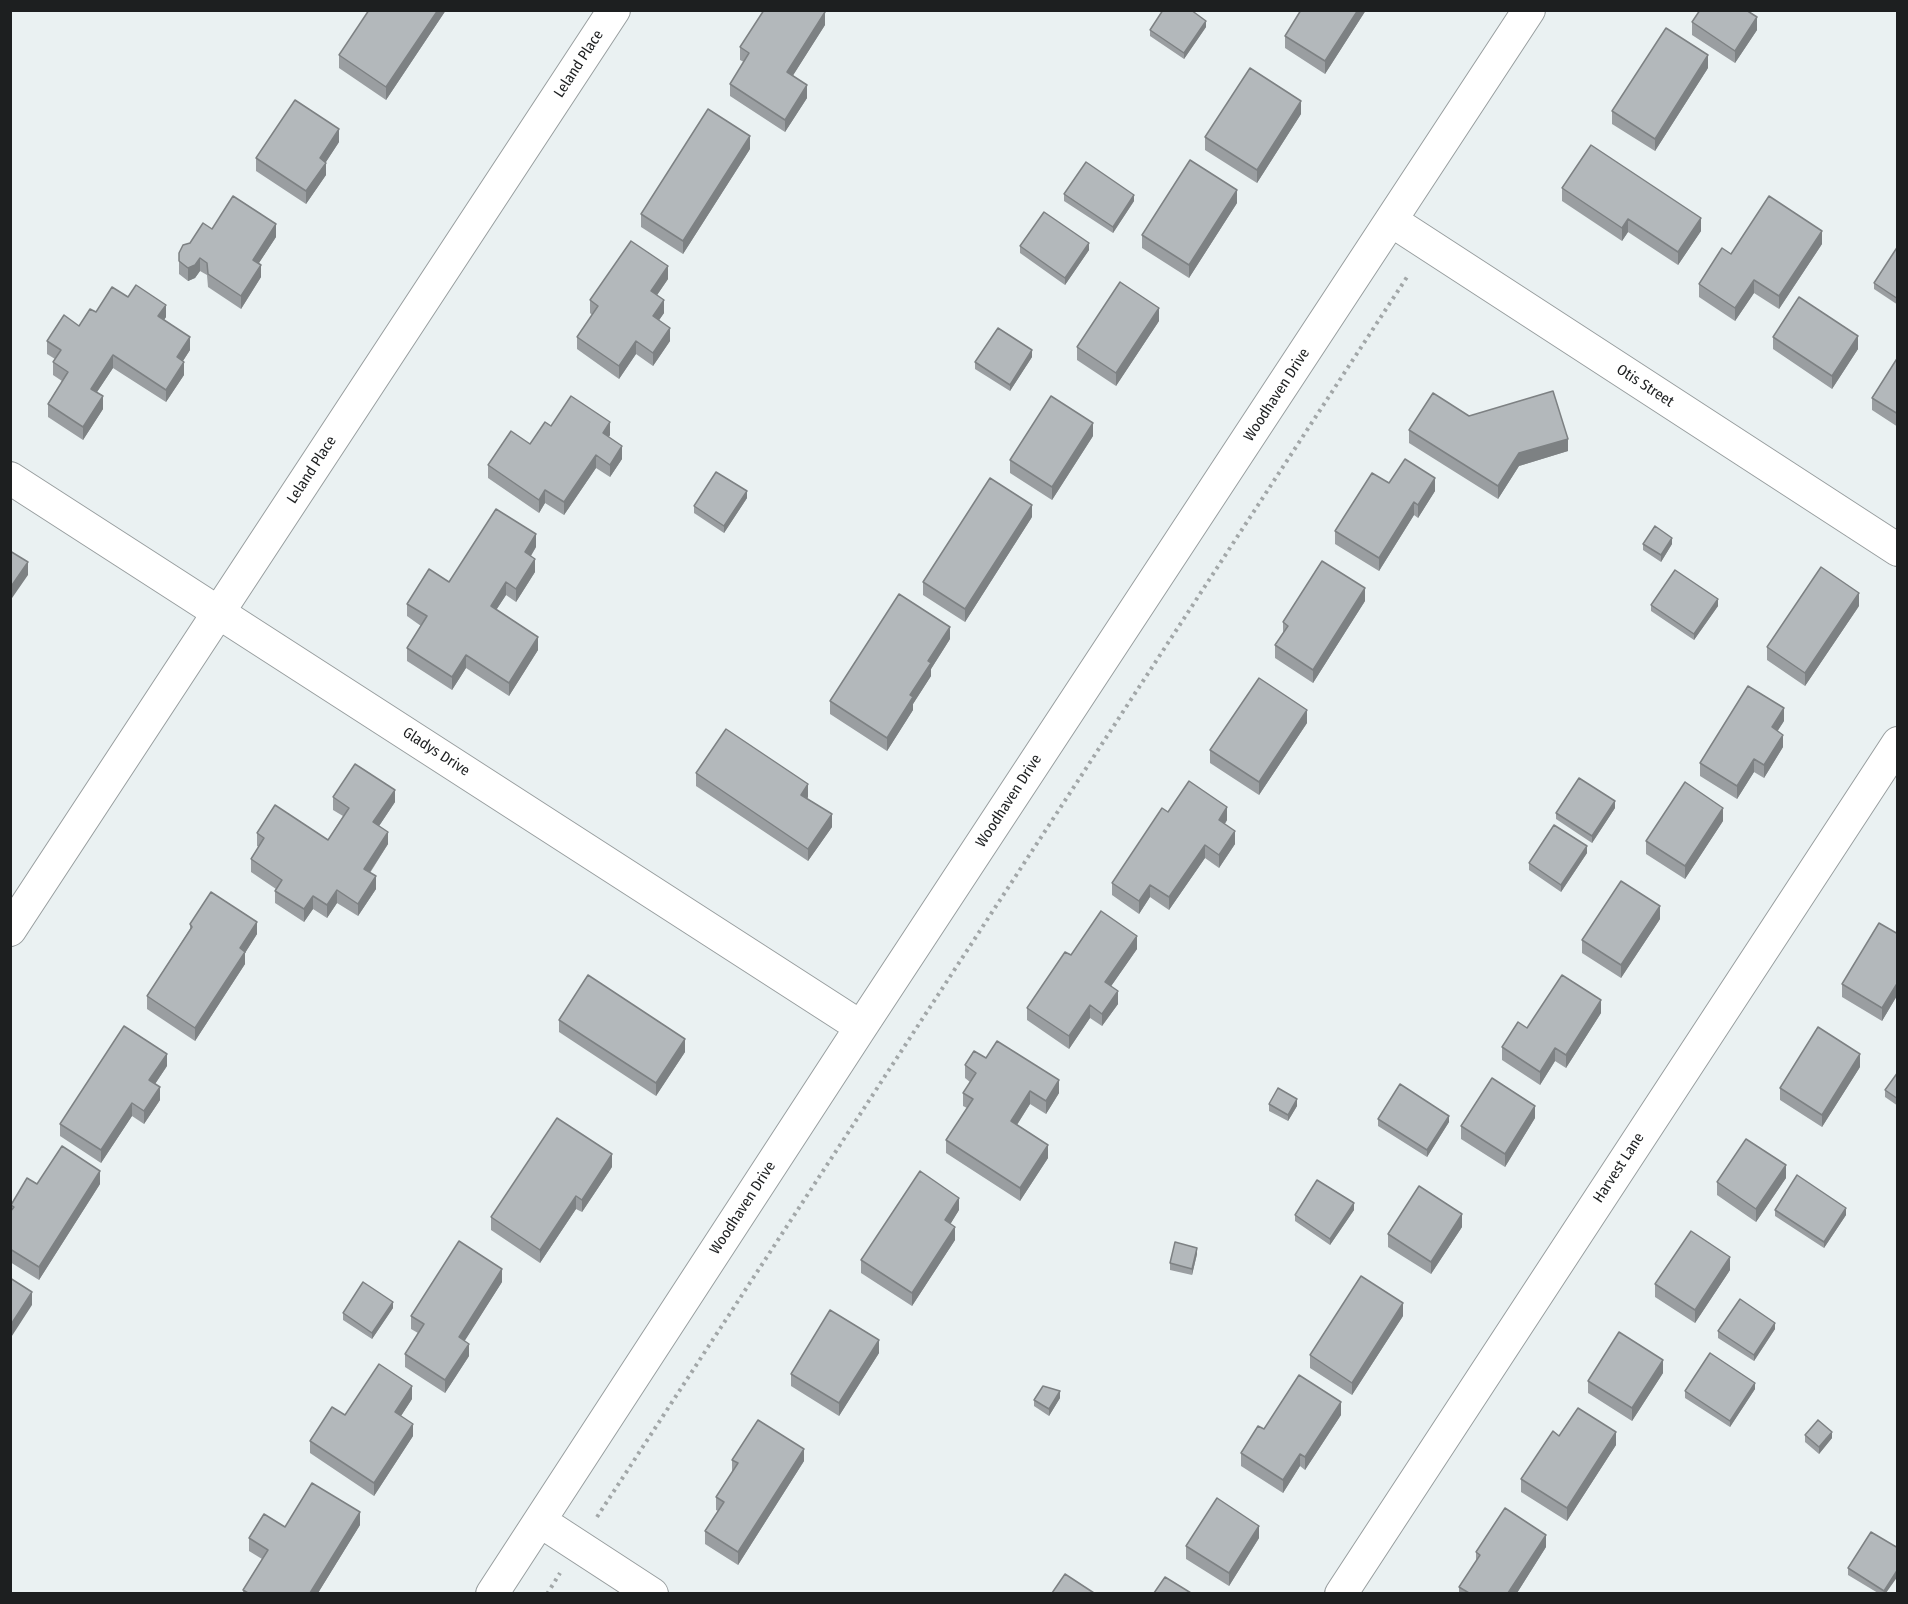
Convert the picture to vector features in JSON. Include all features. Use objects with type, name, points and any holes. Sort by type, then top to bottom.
[{"type":"street","name":"Leland Place","points":[[10,930],[614,10]]},
{"type":"street","name":"Woodhaven Drive","points":[[492,1593],[1528,10]]},
{"type":"street","name":"Otis Street","points":[[1392,221],[1898,550]]},
{"type":"street","name":"Gladys Drive","points":[[10,478],[861,1027]]},
{"type":"street","name":"Harvest Lane","points":[[1341,1593],[1898,743]]},
{"type":"street","points":[[540,1521],[652,1593]]},
{"type":"path","points":[[547,1593],[1407,277]]},
{"type":"building","points":[[369,10],[438,10],[386,87],[339,55]]},
{"type":"building","points":[[764,10],[823,10],[825,12],[787,72],[807,85],[785,120],[730,84],[749,53],[740,47]]},
{"type":"building","points":[[1163,10],[1191,10],[1206,21],[1184,53],[1150,30]]},
{"type":"building","points":[[1301,10],[1358,10],[1325,61],[1285,36]]},
{"type":"building","points":[[1700,10],[1746,10],[1757,17],[1735,51],[1692,22]]},
{"type":"building","points":[[1666,28],[1708,55],[1655,139],[1612,111]]},
{"type":"building","points":[[1250,68],[1301,101],[1257,170],[1205,137]]},
{"type":"building","points":[[295,100],[339,129],[320,158],[326,163],[306,191],[256,158]]},
{"type":"building","points":[[708,109],[750,136],[683,241],[641,214]]},
{"type":"building","points":[[1591,145],[1701,218],[1678,252],[1628,219],[1622,228],[1562,188]]},
{"type":"building","points":[[1190,160],[1237,190],[1189,265],[1142,235]]},
{"type":"building","points":[[1086,162],[1134,195],[1113,227],[1064,194]]},
{"type":"building","points":[[233,196],[276,224],[253,260],[261,265],[241,296],[208,274],[207,263],[200,258],[195,265],[188,268],[179,261],[179,253],[183,245],[190,243],[203,223],[212,229]]},
{"type":"building","points":[[1769,196],[1822,231],[1779,296],[1754,280],[1735,308],[1699,284],[1722,248],[1731,254]]},
{"type":"building","points":[[1044,212],[1089,243],[1065,278],[1020,246]]},
{"type":"building","points":[[631,241],[668,266],[651,291],[664,300],[653,316],[670,328],[653,353],[636,341],[619,366],[577,337],[598,306],[590,300]]},
{"type":"building","points":[[1898,246],[1898,299],[1874,283]]},
{"type":"building","points":[[1120,282],[1159,308],[1116,373],[1077,347]]},
{"type":"building","points":[[136,285],[166,305],[158,316],[190,337],[177,357],[184,362],[166,390],[113,355],[91,389],[103,396],[83,427],[48,404],[68,372],[53,362],[61,350],[47,341],[64,315],[79,326],[90,309],[96,312],[112,287],[128,297]]},
{"type":"building","points":[[1799,297],[1858,336],[1832,376],[1773,337]]},
{"type":"building","points":[[998,328],[1032,350],[1010,385],[975,362]]},
{"type":"building","points":[[1898,357],[1898,414],[1872,398]]},
{"type":"building","points":[[1553,391],[1568,439],[1519,453],[1498,486],[1409,430],[1433,393],[1469,416]]},
{"type":"building","points":[[571,396],[610,422],[603,433],[622,446],[610,465],[596,455],[564,502],[545,490],[539,500],[488,465],[511,431],[530,444],[545,422],[551,426]]},
{"type":"building","points":[[1051,396],[1093,423],[1052,487],[1010,460]]},
{"type":"building","points":[[1405,459],[1435,478],[1418,505],[1414,502],[1379,558],[1335,531],[1372,473],[1389,483]]},
{"type":"building","points":[[716,472],[747,491],[724,526],[694,506]]},
{"type":"building","points":[[990,478],[1032,505],[965,609],[923,582]]},
{"type":"building","points":[[496,509],[536,534],[525,552],[535,559],[516,589],[506,582],[491,606],[538,637],[509,683],[466,655],[452,677],[407,648],[427,616],[407,604],[429,569],[449,582]]},
{"type":"building","points":[[1655,526],[1672,538],[1661,555],[1643,544]]},
{"type":"building","points":[[10,551],[28,562],[10,588]]},
{"type":"building","points":[[1322,561],[1365,588],[1313,670],[1275,645],[1288,626],[1283,622]]},
{"type":"building","points":[[1821,567],[1859,593],[1805,673],[1767,647]]},
{"type":"building","points":[[1675,570],[1718,599],[1694,634],[1651,605]]},
{"type":"building","points":[[899,594],[950,627],[928,661],[931,663],[910,695],[913,697],[887,738],[830,701]]},
{"type":"building","points":[[1259,678],[1307,710],[1259,782],[1210,750]]},
{"type":"building","points":[[1748,686],[1784,708],[1772,727],[1783,735],[1764,765],[1754,759],[1737,786],[1700,763]]},
{"type":"building","points":[[726,729],[808,784],[801,795],[832,814],[808,849],[696,773]]},
{"type":"building","points":[[355,764],[395,790],[373,822],[388,832],[364,869],[376,876],[358,904],[337,890],[327,905],[313,896],[304,909],[275,891],[282,880],[251,859],[264,838],[257,833],[275,805],[328,840],[349,808],[333,797]]},
{"type":"building","points":[[1579,778],[1615,801],[1592,836],[1556,813]]},
{"type":"building","points":[[1189,781],[1227,807],[1219,820],[1235,831],[1219,855],[1205,845],[1169,897],[1150,885],[1139,901],[1112,883],[1162,808],[1168,812]]},
{"type":"building","points":[[1685,782],[1723,808],[1685,866],[1646,841]]},
{"type":"building","points":[[1554,825],[1587,846],[1561,885],[1529,863]]},
{"type":"building","points":[[1621,881],[1660,906],[1621,965],[1582,940]]},
{"type":"building","points":[[211,892],[257,922],[240,948],[245,952],[195,1028],[147,996],[192,927],[190,924]]},
{"type":"building","points":[[1101,911],[1137,936],[1105,982],[1118,991],[1102,1014],[1090,1005],[1069,1036],[1027,1008],[1065,952],[1071,955]]},
{"type":"building","points":[[1879,923],[1898,934],[1898,982],[1882,1008],[1842,984]]},
{"type":"building","points":[[588,975],[685,1039],[656,1083],[559,1020]]},
{"type":"building","points":[[1562,975],[1601,1000],[1566,1055],[1555,1048],[1540,1072],[1502,1047],[1518,1022],[1527,1028]]},
{"type":"building","points":[[124,1026],[167,1054],[149,1080],[160,1087],[144,1111],[132,1103],[101,1150],[60,1124]]},
{"type":"building","points":[[1818,1027],[1860,1054],[1822,1115],[1780,1088]]},
{"type":"building","points":[[997,1041],[1059,1080],[1046,1101],[1030,1091],[1011,1121],[1048,1145],[1020,1188],[946,1140],[973,1099],[963,1093],[976,1073],[965,1065],[974,1051],[986,1058]]},
{"type":"building","points":[[1898,1072],[1898,1099],[1885,1090]]},
{"type":"building","points":[[1492,1078],[1535,1106],[1505,1154],[1461,1126]]},
{"type":"building","points":[[1400,1084],[1449,1116],[1427,1150],[1378,1119]]},
{"type":"building","points":[[1278,1088],[1297,1099],[1288,1115],[1269,1104]]},
{"type":"building","points":[[557,1118],[612,1154],[582,1200],[576,1196],[540,1250],[491,1217]]},
{"type":"building","points":[[1746,1139],[1786,1165],[1756,1209],[1717,1182]]},
{"type":"building","points":[[62,1146],[100,1171],[39,1267],[10,1249],[10,1212],[14,1207],[11,1205],[27,1178],[37,1184]]},
{"type":"building","points":[[920,1171],[959,1198],[945,1220],[955,1227],[912,1293],[861,1260]]},
{"type":"building","points":[[1797,1175],[1846,1208],[1824,1242],[1775,1210]]},
{"type":"building","points":[[1317,1180],[1354,1203],[1330,1239],[1295,1215]]},
{"type":"building","points":[[1419,1186],[1462,1214],[1431,1262],[1388,1234]]},
{"type":"building","points":[[1691,1231],[1730,1257],[1695,1310],[1655,1284]]},
{"type":"building","points":[[459,1241],[502,1269],[459,1337],[469,1344],[445,1380],[405,1354],[424,1324],[411,1316]]},
{"type":"building","points":[[1175,1242],[1197,1248],[1192,1269],[1170,1263]]},
{"type":"building","points":[[1361,1276],[1403,1303],[1352,1383],[1310,1355]]},
{"type":"building","points":[[10,1278],[32,1292],[10,1326]]},
{"type":"building","points":[[363,1282],[393,1302],[372,1333],[343,1313]]},
{"type":"building","points":[[1740,1299],[1775,1323],[1754,1355],[1718,1331]]},
{"type":"building","points":[[830,1310],[879,1340],[839,1403],[791,1374]]},
{"type":"building","points":[[1619,1332],[1663,1360],[1632,1408],[1588,1381]]},
{"type":"building","points":[[1710,1353],[1755,1383],[1730,1421],[1685,1391]]},
{"type":"building","points":[[379,1364],[412,1386],[395,1412],[413,1424],[374,1483],[310,1441],[332,1407],[345,1415]]},
{"type":"building","points":[[1299,1375],[1341,1402],[1305,1457],[1300,1454],[1283,1480],[1241,1453],[1258,1426],[1264,1429]]},
{"type":"building","points":[[1043,1386],[1060,1391],[1049,1409],[1034,1400]]},
{"type":"building","points":[[1578,1408],[1616,1432],[1567,1508],[1521,1479],[1553,1431],[1559,1436]]},
{"type":"building","points":[[758,1420],[804,1449],[738,1552],[705,1531],[724,1502],[716,1497],[738,1463],[732,1460]]},
{"type":"building","points":[[1818,1420],[1832,1432],[1819,1447],[1805,1435]]},
{"type":"building","points":[[312,1483],[360,1512],[310,1593],[248,1593],[243,1590],[268,1550],[249,1538],[264,1514],[285,1527]]},
{"type":"building","points":[[1217,1498],[1259,1526],[1229,1573],[1186,1546]]},
{"type":"building","points":[[1505,1508],[1546,1535],[1508,1593],[1469,1593],[1459,1587],[1480,1555],[1476,1552]]},
{"type":"building","points":[[1871,1532],[1898,1548],[1898,1569],[1884,1591],[1848,1568]]},
{"type":"building","points":[[1065,1574],[1094,1593],[1052,1593]]},
{"type":"building","points":[[1165,1577],[1191,1593],[1154,1593]]}]
